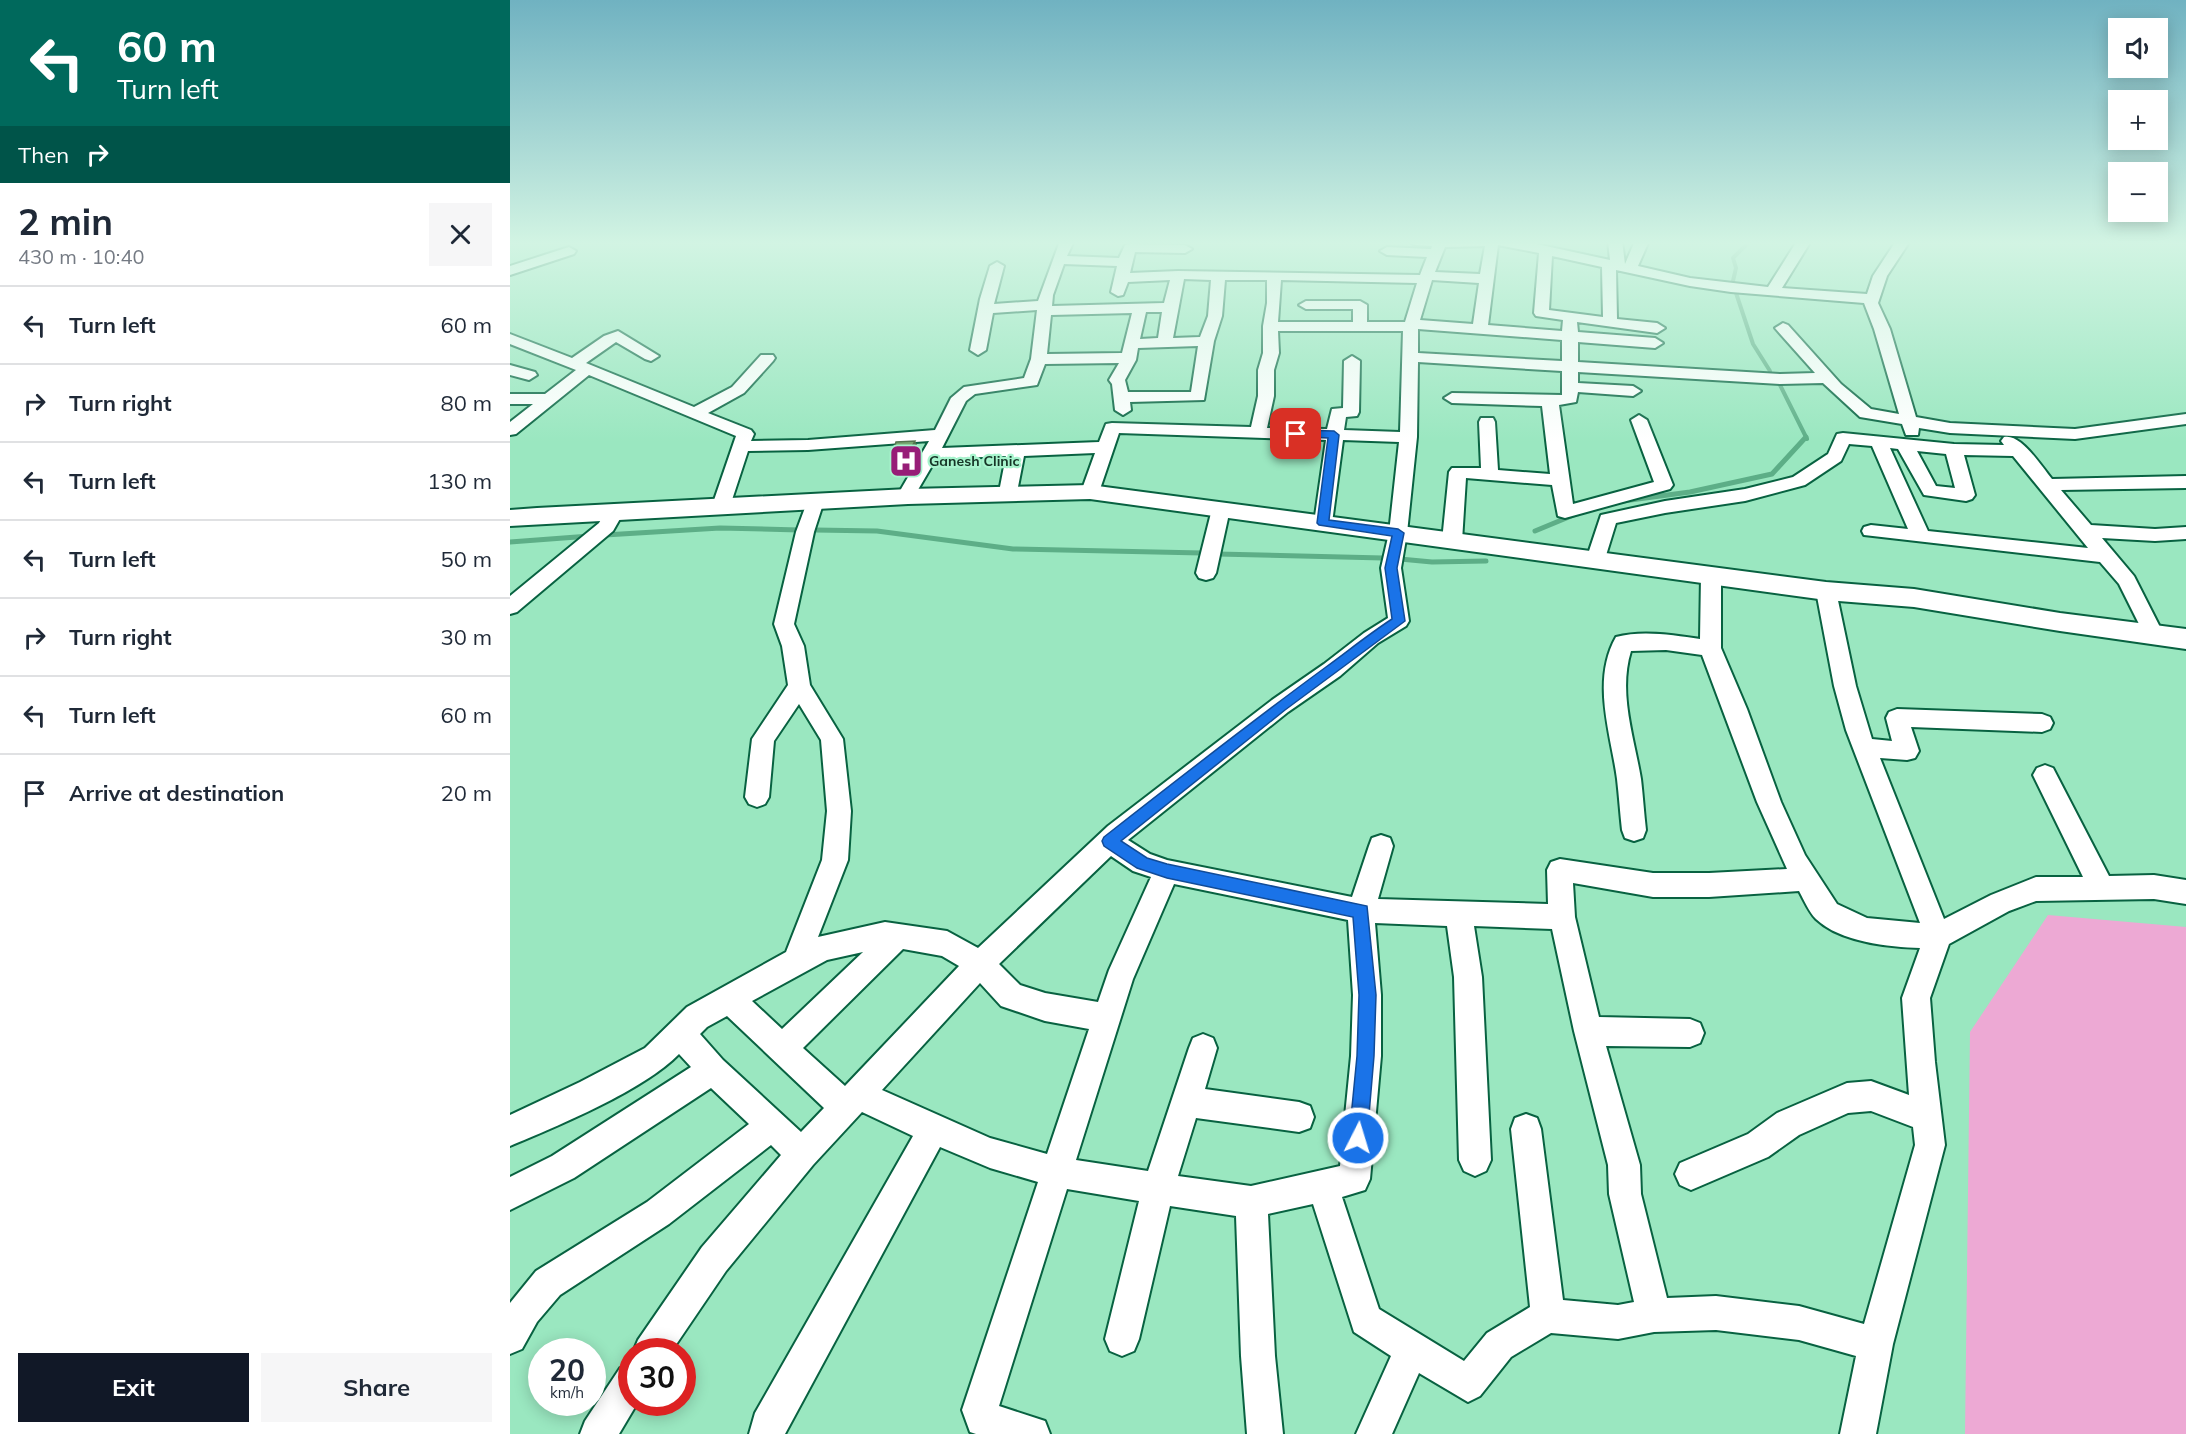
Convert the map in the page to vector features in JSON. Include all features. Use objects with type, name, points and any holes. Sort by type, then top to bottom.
[{"type":"street","points":[[906,496],[959,398],[970,390],[1031,382],[1039,359],[1044,308]]},
{"type":"street","points":[[978,350],[987,309],[1140,308],[1130,351],[1117,380],[1123,398],[1123,412],[1119,428]]},
{"type":"street","points":[[1165,342],[1170,308]]},
{"type":"street","points":[[1123,398],[1198,397],[1203,375],[1206,341],[1216,308]]},
{"type":"street","points":[[1258,432],[1266,396],[1266,370],[1271,353],[1270,326],[1273,308]]},
{"type":"street","points":[[1360,308],[1360,325]]},
{"type":"street","points":[[660,1338],[714,1259],[802,1154],[981,964],[1110,841],[1280,706],[1332,670],[1371,638],[1399,621],[1391,568],[1398,533],[1408,437],[1412,325],[1417,308]]},
{"type":"street","points":[[1482,308],[1480,321],[1482,330]]},
{"type":"street","points":[[1541,308],[1541,313],[1610,320],[1614,323],[1657,328]]},
{"type":"street","points":[[1610,320],[1612,308]]},
{"type":"street","points":[[1874,308],[1908,421],[1910,444],[1930,491],[1966,495],[1954,449]]},
{"type":"street","points":[[1452,398],[1551,401],[1570,399],[1570,317]]},
{"type":"street","points":[[1270,326],[1412,325],[1655,343]]},
{"type":"street","points":[[1783,328],[1828,378],[1866,413],[1950,428],[2075,434],[2182,424]]},
{"type":"street","points":[[510,430],[549,399],[609,339],[618,336],[651,356]]},
{"type":"street","points":[[1039,359],[1130,351],[1165,342],[1206,341]]},
{"type":"street","points":[[512,342],[745,434],[721,507]]},
{"type":"street","points":[[1410,357],[1780,379],[1828,378]]},
{"type":"street","points":[[696,414],[738,390],[767,358]]},
{"type":"street","points":[[1323,523],[1338,412],[1351,412],[1352,361]]},
{"type":"street","points":[[510,370],[529,375]]},
{"type":"street","points":[[1570,387],[1633,391]]},
{"type":"street","points":[[510,399],[549,399]]},
{"type":"street","points":[[1551,401],[1565,512],[1664,486],[1639,420]]},
{"type":"street","points":[[1486,422],[1490,465],[1488,475]]},
{"type":"street","points":[[1090,492],[1112,428],[1408,437]]},
{"type":"street","points":[[1999,429],[2020,451],[2127,581],[2154,635]]},
{"type":"street","points":[[741,446],[808,445],[941,435]]},
{"type":"street","points":[[1596,560],[1608,519],[1665,507],[1745,495],[1799,481],[1835,457],[1843,438],[1954,449],[2020,451]]},
{"type":"street","points":[[1878,441],[1921,536]]},
{"type":"street","points":[[930,454],[1105,447]]},
{"type":"street","points":[[1008,492],[1016,450]]},
{"type":"street","points":[[1452,541],[1458,472],[1560,480]]},
{"type":"street","points":[[2048,485],[2186,482]]},
{"type":"street","points":[[510,518],[616,510],[721,507],[906,496],[1090,492],[1826,591],[1914,598],[2186,639]]},
{"type":"street","points":[[796,961],[835,860],[839,811],[832,739],[799,686],[793,646],[784,624],[805,532],[816,501]]},
{"type":"street","points":[[1206,573],[1221,509]]},
{"type":"street","points":[[510,607],[606,527],[616,510]]},
{"type":"street","points":[[1870,531],[2106,556]]},
{"type":"street","points":[[2086,531],[2155,535],[2186,533]]},
{"type":"street","points":[[1711,576],[1710,648],[1727,684],[1742,730],[1790,853],[1826,912],[1852,925],[1892,935],[1938,936],[2000,903],[2036,889],[2154,888],[2186,892]]},
{"type":"street","points":[[1826,591],[1845,686],[1864,748],[1938,936],[1916,998],[1920,1062],[1930,1145],[1876,1344],[1858,1434]]},
{"type":"street","points":[[1634,830],[1629,779],[1618,723],[1616,659],[1623,643],[1666,642],[1710,648]]},
{"type":"street","points":[[758,797],[763,739],[799,686]]},
{"type":"street","points":[[1864,748],[1907,751],[1897,718],[2042,723]]},
{"type":"street","points":[[2045,775],[2102,888]]},
{"type":"street","points":[[1110,841],[1142,863],[1167,871],[1361,911],[1562,917]]},
{"type":"street","points":[[729,999],[782,1048],[851,1100],[990,1153],[1057,1172],[1251,1202],[1354,1179],[1366,1056],[1367,995],[1361,911],[1381,846]]},
{"type":"street","points":[[1654,1315],[1625,1194],[1624,1165],[1588,1030],[1562,917],[1560,870],[1653,885],[1709,885],[1805,879]]},
{"type":"street","points":[[1032,1434],[983,1419],[980,1410],[1119,978],[1167,871]]},
{"type":"street","points":[[1459,915],[1468,977],[1475,1161]]},
{"type":"street","points":[[510,1131],[591,1093],[655,1058],[697,1017],[796,961],[824,948],[885,934],[946,944],[981,964],[1011,996],[1045,1007],[1108,1018]]},
{"type":"street","points":[[782,1048],[898,936]]},
{"type":"street","points":[[1588,1030],[1690,1033]]},
{"type":"street","points":[[680,1034],[713,1070],[802,1154]]},
{"type":"street","points":[[1122,1339],[1158,1189],[1203,1048]]},
{"type":"street","points":[[510,1194],[563,1167],[713,1070]]},
{"type":"street","points":[[1691,1174],[1724,1158],[1757,1146],[1788,1124],[1847,1098],[1871,1096],[1927,1117]]},
{"type":"street","points":[[1186,1102],[1299,1118]]},
{"type":"street","points":[[510,1338],[525,1310],[548,1283],[658,1213],[771,1126]]},
{"type":"street","points":[[1526,1129],[1548,1316]]},
{"type":"street","points":[[767,1434],[768,1426],[933,1130]]},
{"type":"street","points":[[1323,1186],[1366,1320],[1467,1384],[1499,1345],[1548,1316],[1618,1322],[1654,1315],[1716,1313],[1799,1323],[1876,1344]]},
{"type":"street","points":[[1251,1202],[1257,1345],[1266,1434]]},
{"type":"street","points":[[1374,1434],[1412,1349]]},
{"type":"street","points":[[598,1434],[618,1402]]},
{"type":"shaded area","points":[[2048,915],[2186,927],[2186,1434],[1965,1434],[1970,1032]]},
{"type":"building","points":[[915,441],[906,457],[891,458],[896,442]]},
{"type":"waterway","points":[[1741,308],[1753,344],[1770,371]]},
{"type":"waterway","points":[[1779,383],[1806,437]]},
{"type":"waterway","points":[[1623,501],[1690,492],[1772,474],[1806,437]]},
{"type":"waterway","points":[[1535,531],[1576,514]]},
{"type":"waterway","points":[[605,535],[720,528],[799,530]]},
{"type":"waterway","points":[[815,530],[877,531],[1013,549],[1202,553]]},
{"type":"waterway","points":[[510,542],[590,536]]},
{"type":"waterway","points":[[1217,554],[1383,558]]},
{"type":"waterway","points":[[1400,559],[1432,562],[1486,561]]},
{"type":"place","name":"Ganesh Clinic","points":[[906,461]]},
{"type":"route","points":[[1296,434],[1334,435],[1323,523],[1398,533],[1391,568],[1399,621],[1371,638],[1332,670],[1280,706],[1110,841],[1142,863],[1167,871],[1210,882],[1361,911],[1367,995],[1366,1056],[1358,1138]]}]
